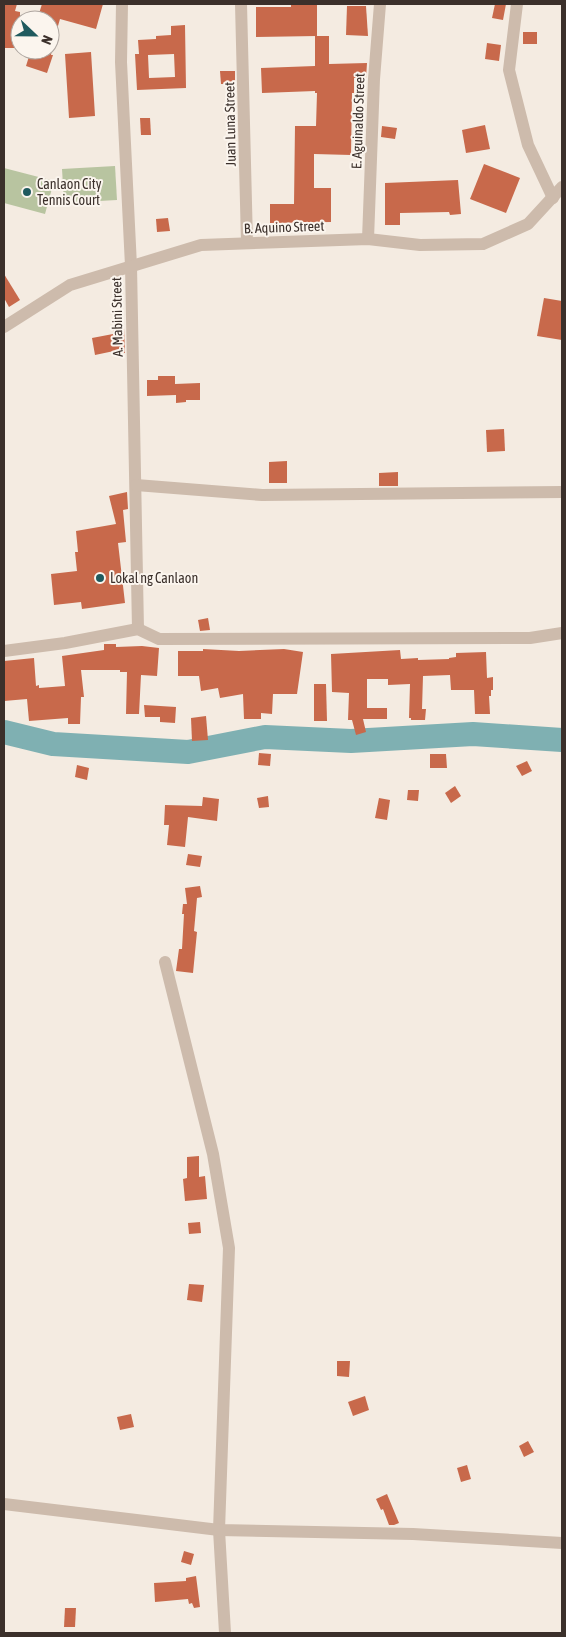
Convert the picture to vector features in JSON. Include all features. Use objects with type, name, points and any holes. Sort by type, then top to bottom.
[{"type":"street","name":"A. Mabini Street","points":[[122,4],[121,62],[131,266],[138,629]]},
{"type":"street","name":"Juan Luna Street","points":[[241,4],[248,243]]},
{"type":"street","name":"E. Aguinaldo Street","points":[[368,240],[374,79],[380,4]]},
{"type":"street","points":[[517,4],[509,70],[528,145],[553,198]]},
{"type":"street","name":"B. Aquino Street","points":[[4,326],[70,285],[201,245],[368,240],[420,245],[483,244],[528,224],[562,187]]},
{"type":"street","points":[[136,485],[262,495],[562,492]]},
{"type":"street","points":[[4,651],[65,643],[138,629],[160,639],[530,638],[562,633]]},
{"type":"street","points":[[165,962],[213,1154],[229,1248],[219,1530],[225,1633]]},
{"type":"street","points":[[4,1504],[219,1530],[413,1534],[562,1543]]},
{"type":"green space","points":[[115,166],[117,200],[64,203],[62,169]]},
{"type":"green space","name":"Canlaon City Tennis Court","points":[[4,168],[54,181],[45,214],[4,203]]},
{"type":"building","points":[[4,4],[17,4],[15,10],[10,10],[10,48],[5,48]]},
{"type":"building","points":[[42,4],[103,4],[96,29],[60,19],[60,10],[40,10]]},
{"type":"building","points":[[495,4],[506,4],[503,20],[492,18]]},
{"type":"building","points":[[291,5],[317,5],[317,36],[256,37],[256,7],[291,7]]},
{"type":"building","points":[[347,6],[366,6],[368,36],[346,35]]},
{"type":"building","points":[[185,25],[186,88],[137,90],[135,54],[139,54],[138,40],[156,39],[156,36],[171,35],[171,26]],"holes":[[[174,54],[175,77],[149,78],[148,55]]]},
{"type":"building","points":[[523,32],[537,32],[537,44],[523,44]]},
{"type":"building","points":[[315,36],[329,36],[329,64],[367,63],[366,78],[354,78],[351,155],[314,154],[314,188],[331,188],[331,222],[270,223],[270,204],[294,204],[295,126],[316,126],[317,93],[315,91],[262,93],[261,68],[315,66]]},
{"type":"building","points":[[487,43],[501,45],[499,61],[485,59]]},
{"type":"building","points":[[91,52],[95,116],[69,118],[65,54]]},
{"type":"building","points":[[28,60],[51,60],[47,73],[26,66]]},
{"type":"building","points":[[220,71],[235,71],[235,84],[221,84]]},
{"type":"building","points":[[226,115],[236,115],[236,131],[226,131]]},
{"type":"building","points":[[140,118],[150,118],[151,135],[141,135]]},
{"type":"building","points":[[485,125],[490,149],[466,153],[462,130]]},
{"type":"building","points":[[382,126],[397,128],[395,139],[381,137]]},
{"type":"building","points":[[484,164],[520,178],[506,213],[470,199]]},
{"type":"building","points":[[458,180],[461,214],[450,215],[449,212],[400,213],[400,225],[385,225],[385,183]]},
{"type":"building","points":[[168,218],[170,231],[157,232],[156,219]]},
{"type":"building","points":[[4,274],[20,300],[9,307],[4,298]]},
{"type":"building","points":[[544,298],[562,301],[562,340],[537,336]]},
{"type":"building","points":[[124,328],[125,353],[115,353],[114,351],[95,355],[92,338],[113,334],[113,329]]},
{"type":"building","points":[[158,376],[175,376],[175,384],[200,383],[200,400],[186,400],[186,402],[176,403],[176,395],[147,396],[147,380],[158,380]]},
{"type":"building","points":[[504,429],[505,451],[487,452],[486,430]]},
{"type":"building","points":[[287,461],[287,483],[269,483],[269,462]]},
{"type":"building","points":[[398,472],[398,486],[379,486],[379,473]]},
{"type":"building","points":[[127,492],[128,509],[123,510],[126,542],[118,543],[125,603],[82,609],[81,602],[54,605],[51,574],[77,571],[75,552],[78,552],[76,531],[116,524],[109,496]]},
{"type":"building","points":[[208,618],[210,630],[200,631],[198,620]]},
{"type":"building","points":[[104,644],[116,644],[116,647],[142,646],[159,648],[157,676],[141,675],[139,714],[126,714],[127,672],[120,672],[120,670],[81,670],[84,697],[81,697],[80,724],[68,724],[68,718],[29,721],[27,699],[4,701],[4,661],[34,658],[36,686],[39,685],[39,688],[65,686],[62,656],[104,650]]},
{"type":"building","points":[[203,649],[239,651],[284,649],[303,652],[297,694],[273,694],[272,714],[261,713],[261,719],[244,719],[243,694],[220,698],[218,688],[201,691],[199,676],[178,676],[178,651],[203,651]]},
{"type":"building","points":[[400,650],[401,659],[418,658],[418,660],[449,659],[456,657],[456,653],[486,652],[487,678],[493,677],[493,690],[491,690],[491,696],[489,696],[490,714],[475,714],[474,690],[451,690],[450,675],[423,676],[422,709],[426,709],[425,720],[411,720],[409,718],[410,684],[388,685],[388,679],[367,679],[367,708],[387,708],[387,719],[363,719],[366,732],[356,735],[352,720],[348,720],[349,693],[332,692],[331,654]]},
{"type":"building","points":[[314,684],[326,684],[327,721],[314,721]]},
{"type":"building","points":[[144,705],[176,707],[175,723],[160,722],[160,717],[145,717]]},
{"type":"building","points":[[206,716],[208,740],[192,741],[191,718]]},
{"type":"building","points":[[259,753],[271,754],[270,766],[258,765]]},
{"type":"building","points":[[430,754],[446,754],[447,768],[430,768]]},
{"type":"building","points":[[527,761],[532,771],[522,776],[516,766]]},
{"type":"building","points":[[77,765],[89,768],[87,780],[75,777]]},
{"type":"building","points":[[455,786],[461,796],[451,803],[445,793]]},
{"type":"building","points":[[408,790],[419,790],[418,801],[407,800]]},
{"type":"building","points":[[268,796],[269,807],[259,808],[257,798]]},
{"type":"building","points":[[203,797],[219,799],[217,821],[188,817],[185,847],[167,845],[169,825],[164,825],[165,805],[202,806]]},
{"type":"building","points":[[379,798],[390,800],[387,820],[375,818]]},
{"type":"building","points":[[188,854],[202,856],[200,867],[186,865]]},
{"type":"building","points":[[200,886],[202,897],[197,898],[194,931],[197,932],[193,973],[176,971],[179,949],[182,949],[183,904],[187,904],[185,888]]},
{"type":"building","points":[[199,1156],[199,1177],[205,1176],[207,1199],[185,1201],[183,1179],[187,1178],[187,1157]]},
{"type":"building","points":[[200,1222],[201,1233],[189,1234],[188,1223]]},
{"type":"building","points":[[189,1284],[204,1285],[202,1302],[187,1300]]},
{"type":"building","points":[[337,1361],[350,1361],[349,1377],[337,1376]]},
{"type":"building","points":[[365,1396],[369,1410],[353,1416],[348,1402]]},
{"type":"building","points":[[131,1414],[134,1427],[120,1430],[117,1417]]},
{"type":"building","points":[[528,1441],[534,1452],[524,1457],[519,1446]]},
{"type":"building","points":[[467,1465],[471,1479],[461,1482],[457,1468]]},
{"type":"building","points":[[387,1494],[399,1523],[394,1525],[389,1525],[383,1509],[381,1510],[376,1499]]},
{"type":"building","points":[[184,1551],[194,1554],[191,1565],[181,1562]]},
{"type":"building","points":[[196,1576],[200,1607],[194,1608],[192,1603],[189,1604],[188,1599],[155,1602],[154,1583],[186,1581],[186,1578]]},
{"type":"building","points":[[65,1608],[76,1608],[75,1627],[64,1627]]},
{"type":"waterway","points":[[4,732],[53,744],[188,752],[265,737],[351,741],[473,734],[562,740]]},
{"type":"place","name":"Canlaon City Tennis Court","points":[[27,192]]},
{"type":"place","name":"Lokal ng Canlaon","points":[[100,578]]}]
